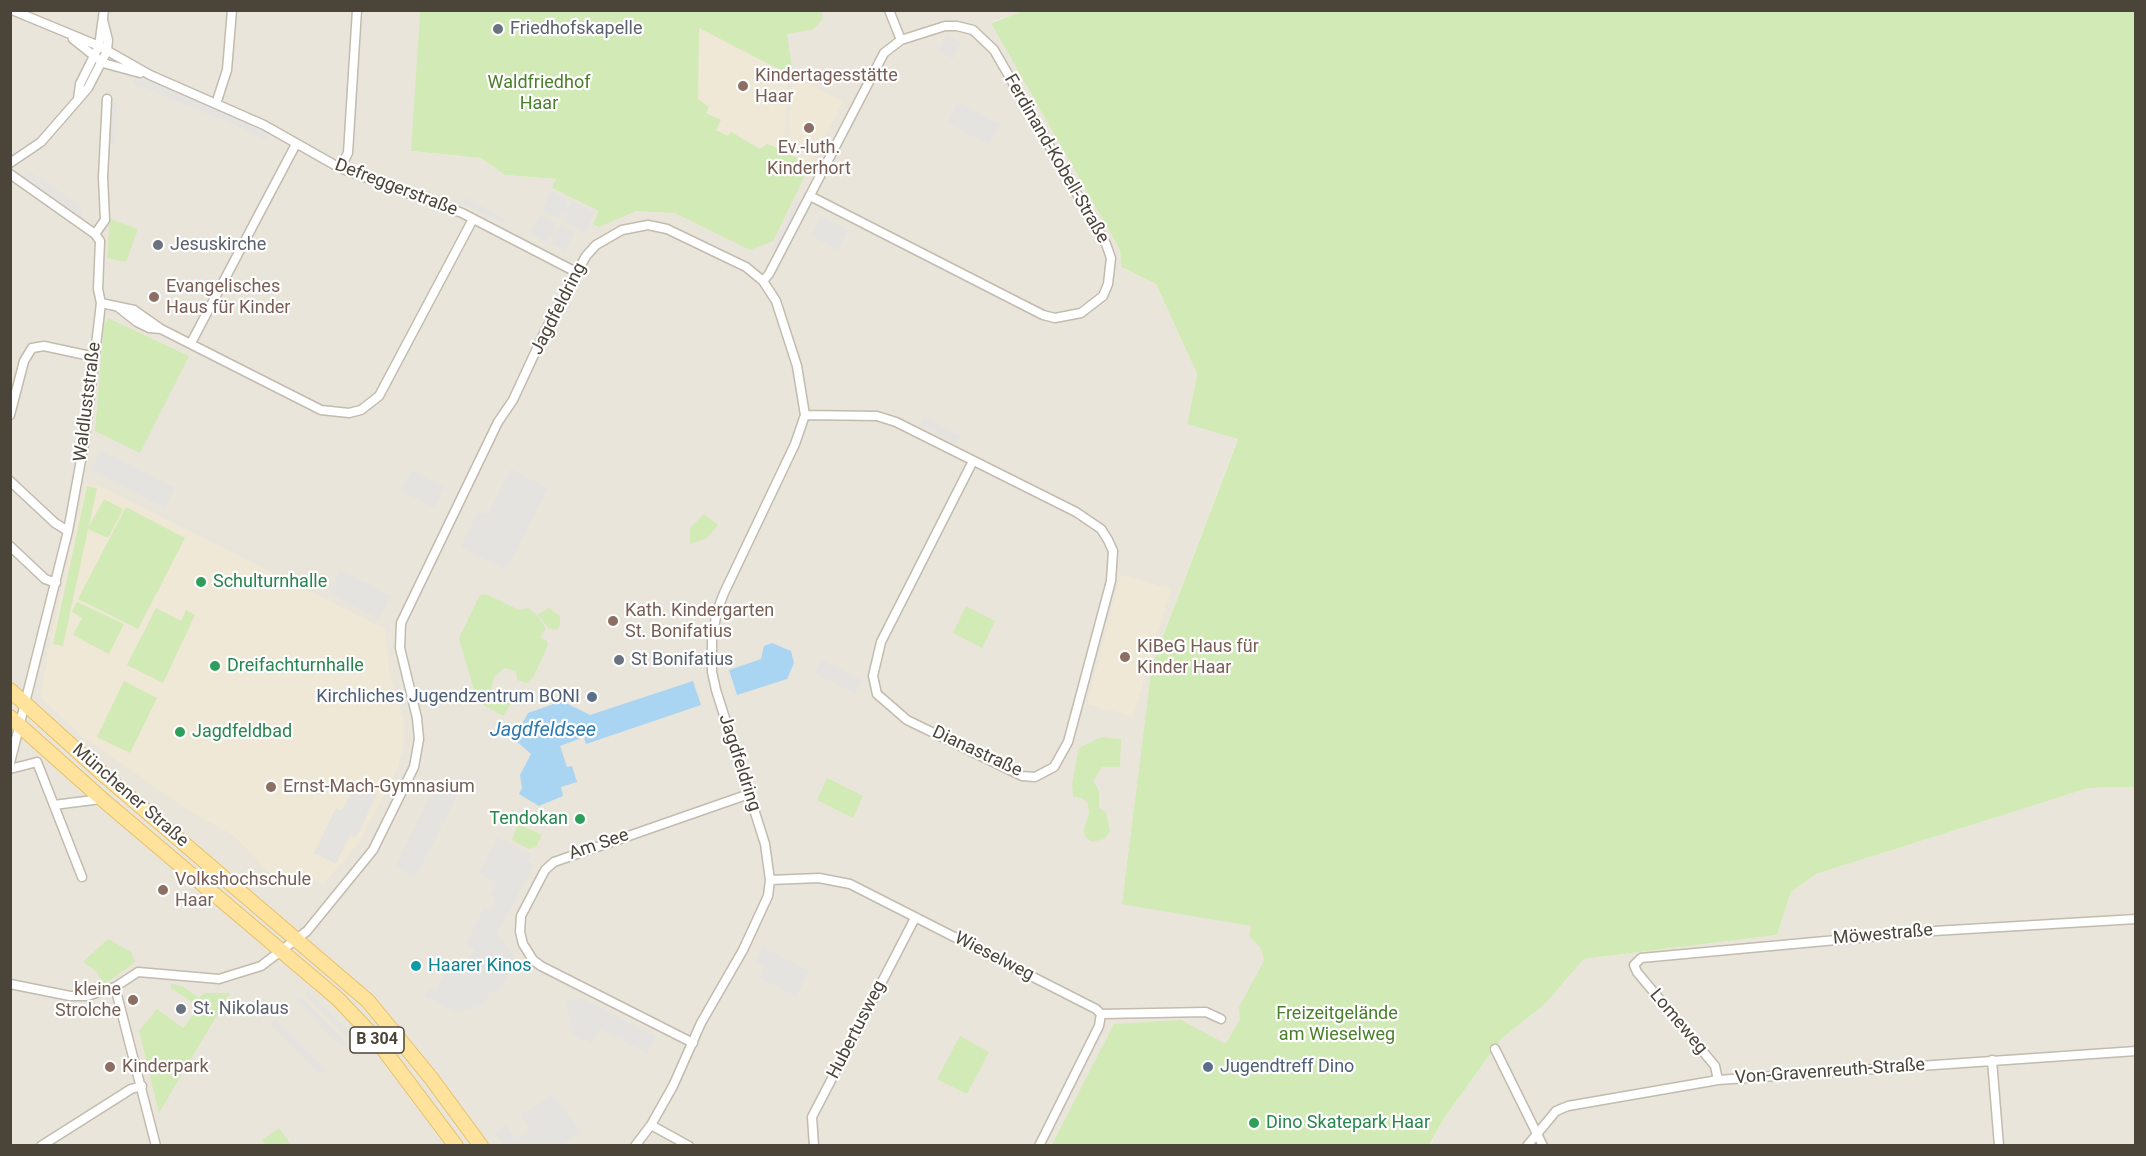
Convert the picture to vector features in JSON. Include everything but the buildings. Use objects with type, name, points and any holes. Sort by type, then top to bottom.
[{"type":"main road","name":"B 304","points":[[10,690],[26,705]]},
{"type":"main road","name":"Münchener Straße","points":[[26,705],[105,776],[368,1001],[431,1078],[481,1146]]},
{"type":"main road","name":"B 304","points":[[10,717],[21,727]]},
{"type":"main road","name":"Münchener Straße","points":[[21,727],[338,999],[375,1038],[456,1146]]},
{"type":"street","points":[[12,10],[66,33],[101,54]]},
{"type":"street","points":[[216,104],[227,70],[232,10]]},
{"type":"street","points":[[340,168],[348,153],[357,10]]},
{"type":"street","points":[[889,10],[901,40]]},
{"type":"street","points":[[10,163],[41,142],[88,88],[101,54],[103,15]]},
{"type":"street","name":"Ferdinand-Kobell-Straße","points":[[763,281],[769,274],[810,196],[880,58],[888,48],[901,40],[945,26],[973,30],[994,50],[1106,244],[1111,258],[1111,272],[1103,296],[1092,306],[1072,317],[1055,318],[1043,315],[810,196]]},
{"type":"street","name":"Defreggerstraße","points":[[101,54],[150,75]]},
{"type":"street","name":"Defreggerstraße","points":[[101,54],[264,125],[340,168],[473,219],[576,272]]},
{"type":"street","name":"Waldluststraße","points":[[10,763],[56,583],[83,454],[100,303],[98,290],[100,241],[95,234],[105,220],[103,177],[107,99]]},
{"type":"street","points":[[191,343],[296,144]]},
{"type":"street","points":[[10,174],[95,234]]},
{"type":"street","points":[[100,303],[134,310],[161,329],[321,410],[334,414],[361,410],[379,396],[385,386],[473,219]]},
{"type":"street","name":"Jagdfeldring","points":[[10,984],[70,996],[87,996],[115,987],[138,972],[199,979],[233,977],[261,966],[308,931],[368,858],[409,780],[419,739],[417,718],[400,648],[401,622],[493,432],[513,400],[576,272],[586,256],[607,237],[622,230],[648,225],[680,233],[746,267],[763,281],[776,301],[797,366],[805,415],[795,444],[724,593],[714,626],[711,656],[716,690],[765,844],[770,880],[768,896],[685,1063],[651,1125],[635,1146]]},
{"type":"street","points":[[10,415],[24,361],[32,348],[44,346],[95,357]]},
{"type":"street","name":"Dianastraße","points":[[805,415],[877,416],[896,422],[973,461],[1089,520],[1101,529],[1113,551],[1111,581],[1068,742],[1054,767],[1035,777],[1015,773],[907,720],[878,694],[873,676],[881,642],[973,461]]},
{"type":"street","points":[[10,481],[55,524],[68,531]]},
{"type":"street","points":[[10,546],[45,579],[56,583]]},
{"type":"street","points":[[10,769],[38,762],[48,750]]},
{"type":"street","points":[[38,762],[82,877]]},
{"type":"street","name":"Am See","points":[[693,1043],[541,966],[523,944],[520,932],[521,916],[545,870],[554,862],[749,794]]},
{"type":"street","points":[[54,805],[102,798]]},
{"type":"street","name":"Wieselweg","points":[[770,880],[836,879],[1096,1008],[1101,1014]]},
{"type":"street","name":"Hubertusweg","points":[[814,1146],[812,1117],[915,918]]},
{"type":"street","name":"Möwestraße","points":[[1634,965],[1641,958],[1651,956],[2027,923],[2136,919]]},
{"type":"street","name":"Lomeweg","points":[[1634,965],[1715,1066],[1718,1080]]},
{"type":"street","points":[[115,987],[156,1146]]},
{"type":"street","points":[[1039,1146],[1099,1026],[1101,1014],[1206,1012],[1221,1019]]},
{"type":"street","points":[[1495,1049],[1543,1146]]},
{"type":"street","name":"Von-Gravenreuth-Straße","points":[[1527,1146],[1556,1111],[1568,1106],[1718,1080],[2136,1051]]},
{"type":"street","points":[[1992,1060],[1999,1146]]},
{"type":"street","points":[[41,1146],[131,1089],[142,1086]]},
{"type":"street","points":[[651,1125],[689,1146]]},
{"type":"shaded area","points":[[10,11],[420,11],[412,151],[481,158],[506,175],[614,184],[632,11],[1025,11],[991,22],[1120,250],[1121,267],[1156,284],[1197,374],[1187,424],[1238,438],[1152,665],[1368,933],[1304,1146],[11,1145]]},
{"type":"shaded area","name":"Kindertagesstätte Haar","points":[[699,28],[788,74],[783,150],[767,144],[761,149],[731,132],[728,136],[716,130],[698,99]]},
{"type":"shaded area","points":[[946,35],[961,43],[953,59],[938,51]]},
{"type":"shaded area","name":"Ev.-luth. Kinderhort","points":[[792,75],[843,102],[810,165],[788,153]]},
{"type":"shaded area","points":[[136,76],[240,119],[269,135],[266,141],[237,126],[133,83]]},
{"type":"shaded area","points":[[110,102],[117,102],[115,144],[109,144]]},
{"type":"shaded area","points":[[958,102],[1000,124],[989,145],[948,123]]},
{"type":"shaded area","points":[[24,168],[82,207],[82,217],[25,177]]},
{"type":"shaded area","points":[[551,191],[568,200],[565,205],[569,207],[572,201],[595,213],[585,233],[563,221],[565,215],[561,214],[559,219],[542,210]]},
{"type":"shaded area","points":[[467,198],[503,218],[506,224],[457,201]]},
{"type":"shaded area","points":[[797,201],[802,204],[776,253],[771,251]]},
{"type":"shaded area","points":[[540,215],[556,223],[553,228],[558,230],[561,225],[575,232],[565,251],[551,244],[554,239],[549,236],[546,242],[530,233]]},
{"type":"shaded area","points":[[821,216],[848,230],[838,250],[811,236]]},
{"type":"shaded area","points":[[924,417],[961,436],[956,444],[920,425]]},
{"type":"shaded area","points":[[101,450],[175,488],[165,508],[91,470]]},
{"type":"shaded area","points":[[511,469],[548,488],[506,570],[461,547],[478,512],[487,516]]},
{"type":"shaded area","points":[[412,470],[445,487],[434,508],[401,491]]},
{"type":"shaded area","points":[[86,483],[101,487],[385,629],[389,673],[403,719],[403,750],[398,767],[360,841],[323,885],[313,879],[279,883],[233,835],[193,813],[83,737],[41,698],[48,652]]},
{"type":"shaded area","points":[[341,570],[391,596],[379,619],[329,593]]},
{"type":"shaded area","name":"KiBeG Haus für Kinder Haar","points":[[1121,575],[1171,589],[1133,716],[1087,704]]},
{"type":"shaded area","points":[[821,659],[862,680],[855,694],[814,673]]},
{"type":"shaded area","points":[[437,782],[458,793],[444,822],[440,820],[438,824],[442,826],[415,877],[395,867]]},
{"type":"shaded area","points":[[355,784],[377,794],[356,838],[350,835],[336,864],[314,853],[336,808],[342,811]]},
{"type":"shaded area","points":[[2135,787],[2135,1145],[1429,1146],[1445,1117],[1501,1039],[1545,1004],[1584,959],[1777,935],[1791,892],[1816,874],[2089,788]]},
{"type":"shaded area","points":[[497,837],[531,854],[527,861],[534,864],[497,934],[516,959],[498,993],[491,990],[483,1005],[457,1013],[425,996],[430,987],[436,990],[447,970],[444,968],[448,961],[464,969],[475,949],[466,944],[484,908],[490,911],[497,898],[491,895],[497,883],[479,873]]},
{"type":"shaded area","points":[[762,947],[809,971],[796,996],[760,978],[765,966],[755,961]]},
{"type":"shaded area","points":[[308,991],[357,1041],[354,1044],[305,994]]},
{"type":"shaded area","points":[[294,998],[302,998],[348,1045],[340,1046]]},
{"type":"shaded area","points":[[581,998],[655,1036],[647,1053],[600,1029],[592,1044],[573,1034],[566,1001]]},
{"type":"shaded area","points":[[276,1019],[325,1070],[320,1075],[271,1024]]},
{"type":"shaded area","points":[[552,1094],[581,1132],[562,1145],[504,1145],[495,1133],[506,1125],[516,1139],[531,1129],[521,1115]]},
{"type":"green space","name":"Freizeitgelände am Wieselweg","points":[[1026,10],[2135,11],[2135,787],[2089,788],[1816,874],[1791,892],[1777,935],[1584,959],[1545,1004],[1501,1039],[1445,1117],[1429,1145],[1052,1145],[1114,1024],[1181,1020],[1226,1044],[1240,1019],[1239,1007],[1264,961],[1261,948],[1249,936],[1251,926],[1122,904],[1152,665],[1238,439],[1187,424],[1197,374],[1156,284],[1121,267],[1120,250],[991,23]]},
{"type":"green space","name":"Waldfriedhof Haar","points":[[420,11],[821,11],[823,18],[814,29],[787,34],[792,68],[788,74],[699,28],[698,99],[709,107],[706,113],[721,120],[716,130],[728,136],[731,132],[760,149],[767,144],[810,165],[773,241],[750,250],[675,213],[636,211],[599,227],[593,224],[599,211],[552,188],[556,179],[505,175],[481,158],[411,151]]},
{"type":"green space","points":[[110,219],[138,229],[126,262],[107,258]]},
{"type":"green space","points":[[108,318],[189,356],[140,453],[95,431],[104,325]]},
{"type":"green space","points":[[87,486],[97,488],[89,527],[104,499],[123,509],[108,538],[88,529],[63,646],[53,644]]},
{"type":"green space","points":[[126,507],[185,538],[138,629],[78,599]]},
{"type":"green space","points":[[704,514],[718,525],[707,538],[690,544],[690,528]]},
{"type":"green space","points":[[486,594],[519,610],[528,608],[538,616],[546,629],[540,637],[546,640],[548,645],[533,678],[526,683],[517,680],[516,671],[504,668],[494,677],[491,689],[511,703],[503,716],[477,701],[459,638],[480,595]]},
{"type":"green space","points":[[77,602],[124,624],[109,654],[73,635],[82,618],[72,612]]},
{"type":"green space","points":[[966,606],[995,621],[982,648],[953,633]]},
{"type":"green space","points":[[156,608],[181,621],[186,610],[195,615],[163,683],[127,665]]},
{"type":"green space","points":[[549,608],[560,616],[560,625],[557,630],[548,628],[538,614]]},
{"type":"green space","points":[[124,681],[157,698],[130,753],[97,737]]},
{"type":"green space","points":[[1101,737],[1121,739],[1120,767],[1102,767],[1093,781],[1099,791],[1099,808],[1106,812],[1110,831],[1104,839],[1092,842],[1085,837],[1084,829],[1089,813],[1088,803],[1082,798],[1073,797],[1072,784],[1079,748]]},
{"type":"green space","points":[[827,778],[863,796],[853,818],[817,800]]},
{"type":"green space","points":[[518,824],[542,835],[536,847],[529,849],[512,840]]},
{"type":"green space","points":[[108,939],[131,952],[135,962],[104,985],[96,971],[83,962]]},
{"type":"green space","points":[[171,984],[182,986],[199,998],[204,993],[230,993],[159,1113],[139,1031],[157,1009],[183,1028],[199,1007],[171,988]]},
{"type":"green space","points":[[960,1036],[989,1052],[967,1094],[937,1079]]},
{"type":"green space","points":[[279,1128],[291,1145],[266,1145],[262,1140]]},
{"type":"water","points":[[772,643],[791,651],[794,663],[787,679],[737,695],[729,670],[761,659],[764,646]]},
{"type":"water","name":"Jagdfeldsee","points":[[693,681],[701,705],[586,744],[584,737],[560,746],[567,767],[572,766],[577,782],[561,787],[563,796],[539,806],[519,794],[522,788],[520,775],[531,754],[514,739],[528,713],[562,701],[590,715]]},
{"type":"place","name":"Friedhofskapelle","points":[[498,29]]},
{"type":"place","name":"Kindertagesstätte Haar","points":[[743,86]]},
{"type":"place","name":"Ev.-luth. Kinderhort","points":[[809,128]]},
{"type":"place","name":"Jesuskirche","points":[[158,245]]},
{"type":"place","name":"Evangelisches Haus für Kinder","points":[[154,297]]},
{"type":"place","name":"Schulturnhalle","points":[[201,582]]},
{"type":"place","name":"Kath. Kindergarten St. Bonifatius","points":[[613,621]]},
{"type":"place","name":"KiBeG Haus für Kinder Haar","points":[[1125,657]]},
{"type":"place","name":"St Bonifatius","points":[[619,660]]},
{"type":"place","name":"Dreifachturnhalle","points":[[215,666]]},
{"type":"place","name":"Kirchliches Jugendzentrum BONI","points":[[592,697]]},
{"type":"place","name":"Jagdfeldbad","points":[[180,732]]},
{"type":"place","name":"Ernst-Mach-Gymnasium","points":[[271,787]]},
{"type":"place","name":"Tendokan","points":[[580,819]]},
{"type":"place","name":"Volkshochschule Haar","points":[[163,890]]},
{"type":"place","name":"Haarer Kinos","points":[[416,966]]},
{"type":"place","name":"kleine Strolche","points":[[133,1000]]},
{"type":"place","name":"St. Nikolaus","points":[[181,1009]]},
{"type":"place","name":"Kinderpark","points":[[110,1067]]},
{"type":"place","name":"Jugendtreff Dino","points":[[1208,1067]]},
{"type":"place","name":"Dino Skatepark Haar","points":[[1254,1123]]}]
